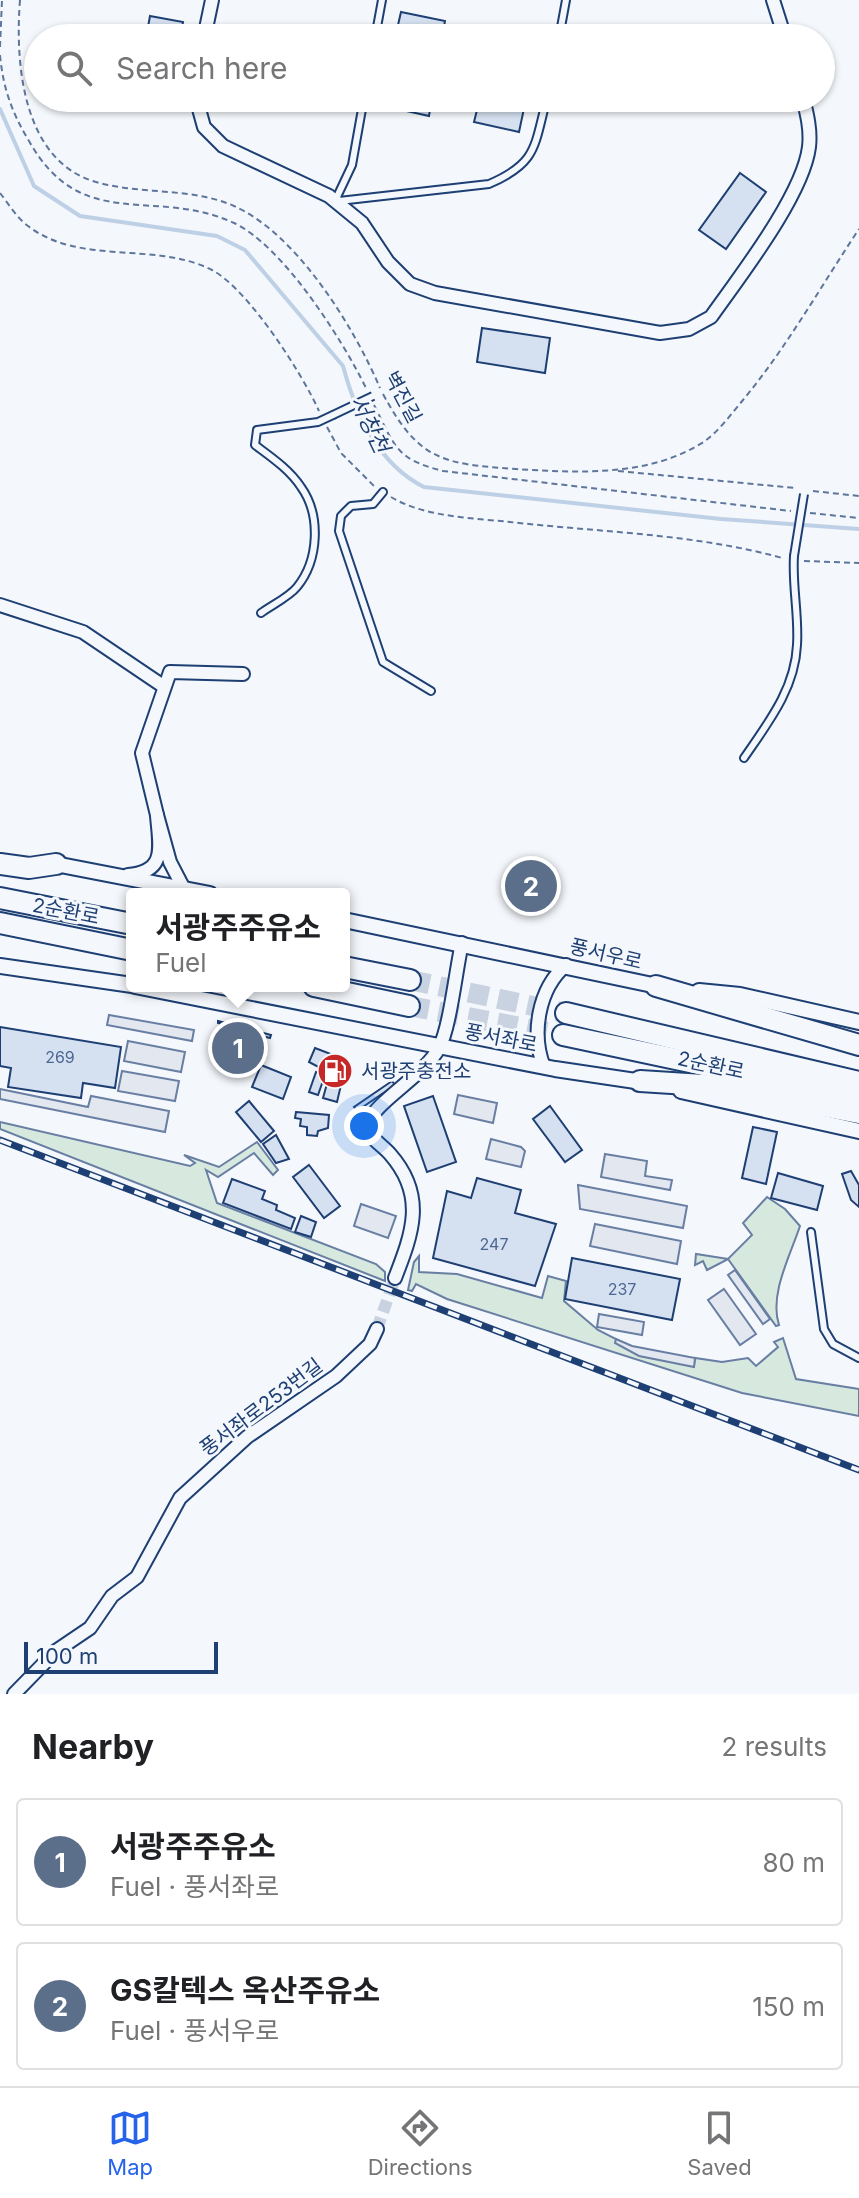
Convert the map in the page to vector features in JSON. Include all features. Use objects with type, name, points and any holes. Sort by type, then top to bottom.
[{"type":"highway","points":[[0,864],[29,868],[56,864]]},
{"type":"highway","name":"2순환로","points":[[0,898],[126,923]]},
{"type":"highway","name":"2순환로","points":[[0,923],[126,949]]},
{"type":"highway","points":[[350,968],[410,980]]},
{"type":"highway","points":[[656,986],[859,1045]]},
{"type":"highway","points":[[342,992],[409,1006]]},
{"type":"highway","name":"2순환로","points":[[566,1013],[859,1082]]},
{"type":"highway","name":"2순환로","points":[[563,1035],[859,1098]]},
{"type":"highway","points":[[640,1081],[719,1086],[859,1113]]},
{"type":"street","points":[[207,24],[212,0]]},
{"type":"street","points":[[773,0],[781,24]]},
{"type":"street","points":[[200,112],[204,127],[223,146],[335,201],[362,223],[388,262],[410,284],[435,293],[660,333],[689,329],[711,317],[799,182],[809,147],[807,112]]},
{"type":"street","points":[[0,605],[83,632],[163,686]]},
{"type":"street","points":[[183,888],[170,862],[142,753],[170,672],[243,674]]},
{"type":"street","points":[[123,875],[143,874],[155,865],[159,846],[157,815]]},
{"type":"street","points":[[0,854],[180,888]]},
{"type":"street","name":"풍서우로","points":[[350,921],[656,986],[740,995],[859,1022]]},
{"type":"street","points":[[395,1278],[415,1218],[407,1187],[392,1156],[367,1132],[366,1126],[373,1114],[412,1081],[440,1047],[462,943]]},
{"type":"street","points":[[544,1067],[536,1040],[545,994],[548,984],[566,965]]},
{"type":"street","name":"풍서좌로","points":[[0,966],[126,985]]},
{"type":"street","name":"풍서좌로","points":[[163,992],[544,1067],[640,1081],[859,1131]]},
{"type":"street","name":"풍서좌로253번길","points":[[14,1694],[56,1651],[90,1628],[112,1596],[137,1577],[180,1498],[247,1437],[336,1376],[370,1344],[377,1329]]},
{"type":"lane","points":[[378,24],[382,0]]},
{"type":"lane","points":[[562,24],[566,0]]},
{"type":"lane","points":[[335,201],[352,165],[361,112]]},
{"type":"lane","points":[[335,201],[489,184],[510,175],[532,156],[543,112]]},
{"type":"lane","points":[[261,613],[297,588],[313,555],[315,531],[303,489],[286,470],[255,445],[257,430],[323,420],[381,392]]},
{"type":"lane","points":[[383,492],[373,504],[351,506],[341,516],[339,531],[383,662],[431,691]]},
{"type":"lane","points":[[744,758],[780,706],[794,667],[798,642],[794,559],[804,492]]},
{"type":"lane","points":[[811,1232],[824,1329],[833,1344],[859,1358]]},
{"type":"path","points":[[0,47],[2,0]]},
{"type":"path","name":"벽진길","points":[[20,0],[18,47],[24,92]]},
{"type":"path","points":[[0,55],[10,109],[38,158],[59,183],[83,195],[130,204],[200,210],[235,224],[267,245],[350,356],[395,447],[413,464],[443,471],[859,518]]},
{"type":"path","name":"벽진길","points":[[31,112],[38,128],[70,171],[96,182],[206,196],[236,207],[271,231],[300,260],[362,345],[381,392],[410,440],[430,454],[461,463],[511,468],[613,470],[664,460],[706,440],[759,380],[859,229]]},
{"type":"path","points":[[0,193],[27,226],[68,245],[188,261],[212,270],[231,284],[292,360],[341,453],[383,492],[422,510],[702,544],[794,559],[859,563]]},
{"type":"path","points":[[613,470],[859,496]]},
{"type":"shaded area","points":[[109,1015],[194,1030],[192,1041],[107,1025]]},
{"type":"shaded area","points":[[128,1041],[185,1052],[181,1072],[124,1061]]},
{"type":"shaded area","points":[[122,1071],[179,1081],[175,1101],[118,1091]]},
{"type":"shaded area","points":[[0,1089],[88,1107],[91,1096],[169,1111],[165,1132],[0,1099]]},
{"type":"shaded area","points":[[458,1095],[497,1103],[493,1123],[454,1114]]},
{"type":"shaded area","points":[[0,1122],[190,1166],[195,1163],[184,1155],[219,1167],[257,1142],[278,1170],[273,1175],[254,1153],[218,1177],[206,1170],[217,1203],[376,1264],[385,1272],[385,1281],[0,1129]]},
{"type":"shaded area","points":[[491,1139],[521,1147],[525,1151],[521,1167],[486,1159]]},
{"type":"shaded area","points":[[605,1154],[647,1161],[645,1176],[672,1180],[670,1190],[601,1177]]},
{"type":"shaded area","points":[[578,1185],[687,1206],[683,1228],[580,1209]]},
{"type":"shaded area","points":[[767,1197],[785,1209],[800,1226],[779,1288],[779,1325],[776,1326],[728,1259],[752,1235],[743,1223]]},
{"type":"shaded area","points":[[361,1204],[396,1216],[388,1238],[354,1226]]},
{"type":"shaded area","points":[[595,1224],[681,1241],[677,1264],[590,1246]]},
{"type":"shaded area","points":[[696,1254],[728,1259],[707,1270],[703,1261],[695,1265]]},
{"type":"shaded area","points":[[419,1256],[419,1272],[457,1274],[542,1298],[548,1276],[566,1281],[564,1301],[598,1330],[616,1339],[616,1343],[694,1366],[695,1358],[722,1362],[748,1358],[756,1366],[778,1347],[774,1342],[783,1338],[796,1379],[859,1389],[859,1416],[742,1393],[447,1299],[416,1284],[412,1291],[408,1290],[414,1262]]},
{"type":"shaded area","points":[[735,1270],[770,1319],[763,1324],[728,1275]]},
{"type":"shaded area","points":[[724,1289],[756,1334],[740,1345],[708,1300]]},
{"type":"shaded area","points":[[599,1314],[644,1322],[642,1335],[597,1327]]},
{"type":"shaded area","points":[[616,1339],[632,1346],[695,1358],[694,1367],[639,1356],[615,1343]]},
{"type":"building","points":[[401,12],[445,21],[444,24],[398,24]]},
{"type":"building","points":[[150,16],[183,22],[183,24],[149,24]]},
{"type":"building","points":[[476,112],[523,112],[519,132],[474,122]]},
{"type":"building","points":[[740,173],[766,192],[726,249],[699,230]]},
{"type":"building","points":[[482,328],[550,338],[545,373],[477,362]]},
{"type":"building","points":[[218,1021],[271,1035],[270,1038],[250,1033],[241,1063],[226,1059],[235,1028]]},
{"type":"building","points":[[0,1027],[121,1047],[115,1088],[83,1083],[81,1098],[8,1087],[11,1068],[0,1066]]},
{"type":"building","points":[[315,1048],[336,1056],[345,1068],[337,1102],[323,1098],[330,1073],[309,1062]]},
{"type":"building","points":[[261,1065],[291,1077],[283,1099],[252,1087]]},
{"type":"building","points":[[316,1072],[325,1075],[318,1095],[309,1092]]},
{"type":"building","points":[[392,1081],[395,1085],[357,1111],[354,1107]]},
{"type":"building","points":[[433,1096],[456,1162],[427,1172],[404,1106]]},
{"type":"building","points":[[249,1101],[274,1131],[261,1142],[236,1112]]},
{"type":"building","points":[[550,1106],[582,1150],[565,1162],[533,1119]]},
{"type":"building","points":[[296,1112],[329,1115],[328,1128],[318,1131],[317,1136],[307,1135],[307,1127],[300,1126],[301,1119],[295,1118]]},
{"type":"building","points":[[753,1127],[777,1132],[766,1184],[742,1178]]},
{"type":"building","points":[[276,1135],[289,1159],[276,1163],[263,1144]]},
{"type":"building","points":[[309,1165],[340,1206],[324,1218],[293,1177]]},
{"type":"building","points":[[851,1171],[859,1185],[859,1207],[851,1200],[842,1174]]},
{"type":"building","points":[[778,1173],[823,1186],[817,1210],[771,1198]]},
{"type":"building","points":[[477,1178],[521,1190],[515,1213],[556,1224],[535,1286],[433,1258],[447,1191],[471,1198]]},
{"type":"building","points":[[232,1179],[265,1191],[262,1199],[277,1205],[276,1210],[295,1218],[291,1229],[223,1203]]},
{"type":"building","points":[[301,1216],[316,1222],[311,1237],[295,1232]]},
{"type":"building","points":[[572,1258],[680,1279],[672,1320],[565,1299]]},
{"type":"waterway","name":"서창천","points":[[0,109],[34,186],[80,216],[217,236],[245,250],[343,366],[362,419],[382,451],[394,465],[424,487],[721,519],[859,529]]},
{"type":"tunnel","points":[[410,980],[566,1013]]},
{"type":"tunnel","points":[[409,1006],[563,1035]]},
{"type":"tunnel","points":[[377,1329],[395,1278]]},
{"type":"railway","points":[[0,1140],[859,1470]]},
{"type":"place","name":"GS칼텍스 옥산주유소","points":[[531,886]]},
{"type":"place","name":"서광주주유소","points":[[238,1048]]},
{"type":"place","name":"서광주충전소","points":[[335,1071]]}]
